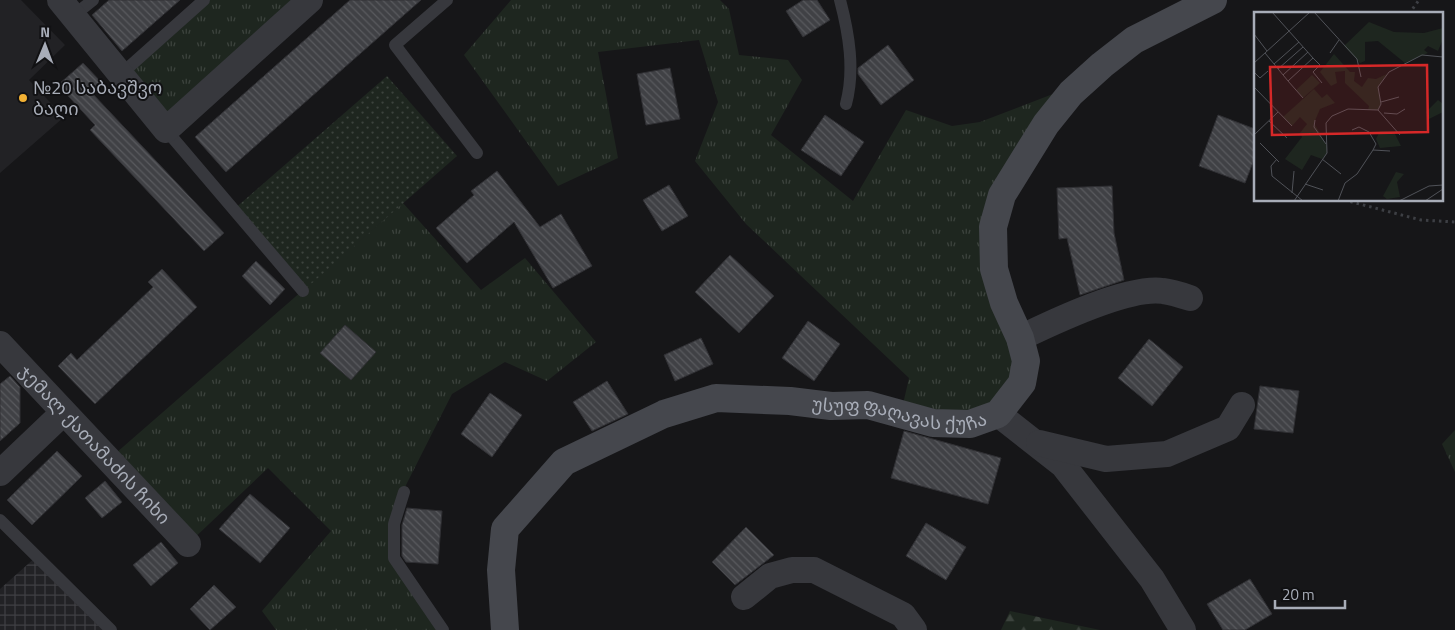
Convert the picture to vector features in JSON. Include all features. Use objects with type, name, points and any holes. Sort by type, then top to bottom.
[{"type":"street","points":[[75,5],[120,75],[166,130],[310,0]]},
{"type":"street","name":"უსუფ ფაღავას ქუჩა","points":[[505,630],[501,570],[505,529],[564,462],[664,414],[716,398],[790,400],[831,406],[868,405],[933,423],[970,424],[998,414],[1022,383],[1026,361],[1020,338],[1004,303],[994,269],[993,227],[1002,195],[1046,124],[1072,93],[1102,65],[1134,40],[1213,0]]},
{"type":"street","points":[[1020,338],[1064,317],[1134,293],[1162,291],[1190,298]]},
{"type":"street","name":"ჯემალ ქათამაძის ჩიხი","points":[[0,344],[188,544]]},
{"type":"street","points":[[1032,441],[1106,459],[1167,454],[1228,428],[1242,404]]},
{"type":"street","points":[[0,473],[63,413]]},
{"type":"street","points":[[998,414],[1063,465],[1152,579],[1183,630]]},
{"type":"street","points":[[744,598],[770,576],[792,570],[814,570],[903,615],[914,630]]},
{"type":"lane","points":[[120,75],[204,0]]},
{"type":"lane","points":[[447,0],[395,45],[477,153]]},
{"type":"lane","points":[[840,0],[848,30],[850,64],[849,91],[846,104]]},
{"type":"lane","points":[[166,130],[303,291]]},
{"type":"lane","points":[[404,492],[394,524],[394,558],[443,630]]},
{"type":"lane","points":[[0,520],[111,630]]},
{"type":"path","points":[[1409,12],[1418,0]]},
{"type":"path","points":[[1348,201],[1421,220],[1455,222]]},
{"type":"shaded area","name":"№20 საბავშვო ბაღი","points":[[0,0],[21,0],[65,45],[29,80],[64,117],[0,173]]},
{"type":"shaded area","points":[[37,556],[111,630],[0,630],[0,589]]},
{"type":"green space","points":[[203,0],[310,0],[166,130],[121,73]]},
{"type":"green space","points":[[511,0],[720,0],[729,9],[739,55],[788,60],[802,80],[771,135],[853,201],[906,110],[952,126],[980,122],[1084,82],[993,227],[1026,361],[998,414],[901,413],[909,378],[746,224],[695,161],[718,102],[699,40],[598,52],[618,158],[558,186],[464,55]]},
{"type":"green space","points":[[387,76],[457,156],[303,291],[233,210]]},
{"type":"green space","points":[[403,203],[481,290],[525,258],[596,342],[547,381],[505,362],[452,394],[406,485],[394,524],[394,558],[443,630],[276,630],[262,611],[331,531],[268,468],[188,544],[108,460]]},
{"type":"green space","points":[[1455,430],[1455,472],[1442,444]]},
{"type":"green space","points":[[1010,611],[1100,630],[1001,630]]},
{"type":"building","points":[[109,0],[180,0],[122,51],[92,15]]},
{"type":"building","points":[[350,0],[421,0],[226,172],[195,137]]},
{"type":"building","points":[[803,0],[817,0],[830,20],[803,37],[786,11]]},
{"type":"building","points":[[888,45],[914,80],[881,105],[858,74],[858,68]]},
{"type":"building","points":[[83,63],[101,82],[90,91],[224,233],[204,251],[90,130],[95,125],[58,85]]},
{"type":"building","points":[[670,68],[680,119],[646,125],[637,74]]},
{"type":"building","points":[[825,115],[864,142],[841,176],[801,150]]},
{"type":"building","points":[[1218,115],[1254,129],[1254,160],[1245,183],[1199,166]]},
{"type":"building","points":[[497,171],[540,227],[561,214],[592,266],[553,288],[514,222],[467,263],[436,228],[474,195],[471,191]]},
{"type":"building","points":[[669,185],[688,216],[662,231],[643,200]]},
{"type":"building","points":[[1112,186],[1114,233],[1124,280],[1080,295],[1067,238],[1059,239],[1057,188]]},
{"type":"building","points":[[730,255],[774,296],[739,333],[695,292]]},
{"type":"building","points":[[256,261],[285,289],[270,305],[242,276]]},
{"type":"building","points":[[162,269],[197,307],[95,404],[58,366],[71,353],[77,360],[153,287],[148,282]]},
{"type":"building","points":[[808,321],[840,344],[814,381],[782,358]]},
{"type":"building","points":[[345,325],[376,352],[351,380],[320,353]]},
{"type":"building","points":[[701,338],[713,364],[675,381],[664,355]]},
{"type":"building","points":[[1149,339],[1183,367],[1152,406],[1118,378]]},
{"type":"building","points":[[10,376],[20,387],[20,423],[0,441],[0,384]]},
{"type":"building","points":[[607,381],[628,414],[592,431],[573,402]]},
{"type":"building","points":[[1260,386],[1299,391],[1293,433],[1254,429]]},
{"type":"building","points":[[490,393],[522,415],[492,457],[461,434]]},
{"type":"building","points":[[904,431],[1001,458],[988,504],[891,478]]},
{"type":"building","points":[[57,451],[82,476],[32,525],[7,500]]},
{"type":"building","points":[[105,481],[122,502],[102,518],[85,498]]},
{"type":"building","points":[[250,494],[290,528],[260,563],[219,529]]},
{"type":"building","points":[[407,508],[442,511],[438,564],[406,562],[402,556],[402,525]]},
{"type":"building","points":[[926,523],[966,547],[946,580],[906,556]]},
{"type":"building","points":[[746,527],[774,555],[735,585],[712,562]]},
{"type":"building","points":[[161,542],[178,563],[151,586],[133,565]]},
{"type":"building","points":[[1250,579],[1272,614],[1245,630],[1223,630],[1207,604]]},
{"type":"building","points":[[214,585],[236,607],[210,630],[190,609]]},
{"type":"place","name":"№20 საბავშვო ბაღი","points":[[23,98]]}]
